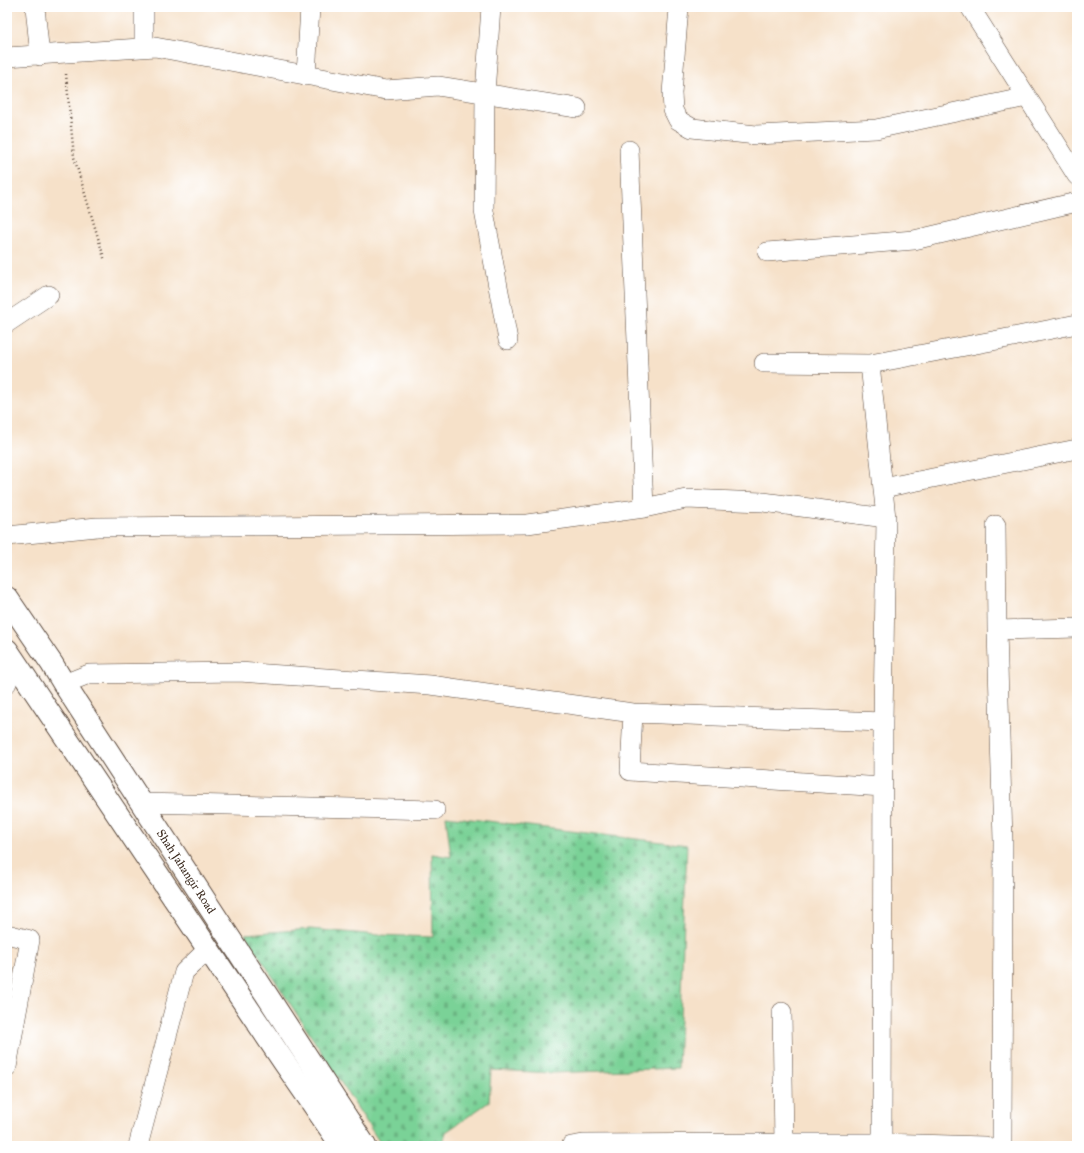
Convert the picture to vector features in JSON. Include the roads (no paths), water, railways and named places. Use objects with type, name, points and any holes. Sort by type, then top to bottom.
[{"type":"street","points":[[35,7],[40,56]]},
{"type":"street","points":[[144,7],[144,47]]},
{"type":"street","points":[[306,76],[310,7]]},
{"type":"street","points":[[491,7],[485,93],[484,211],[508,340]]},
{"type":"street","points":[[679,7],[672,92],[673,110],[678,120],[692,128],[756,135],[876,129],[1027,97]]},
{"type":"street","points":[[970,7],[1077,176]]},
{"type":"street","points":[[7,57],[40,56],[155,47],[386,90],[438,86],[577,108]]},
{"type":"street","points":[[629,150],[644,508]]},
{"type":"street","points":[[767,252],[914,240],[1077,202]]},
{"type":"street","points":[[7,323],[49,295]]},
{"type":"street","points":[[764,363],[870,364],[1077,324]]},
{"type":"street","points":[[870,364],[886,518],[883,722],[882,1143]]},
{"type":"street","points":[[883,488],[1077,448]]},
{"type":"street","points":[[7,536],[98,527],[527,524],[644,508],[686,499],[763,502],[886,518]]},
{"type":"street","points":[[996,525],[996,630],[1003,841],[1002,1146]]},
{"type":"street","name":"Shah Jahangir Road","points":[[7,598],[52,664],[365,1146]]},
{"type":"street","points":[[996,630],[1077,628]]},
{"type":"street","points":[[7,683],[10,654]]},
{"type":"street","name":"Shah Jahangir Road","points":[[10,654],[342,1146]]},
{"type":"street","points":[[64,684],[89,674],[239,672],[430,685],[633,713],[883,722]]},
{"type":"street","points":[[633,713],[630,771],[883,787]]},
{"type":"street","points":[[141,803],[435,810]]},
{"type":"street","points":[[7,934],[30,940],[7,1067]]},
{"type":"street","points":[[138,1146],[184,972],[208,949]]},
{"type":"street","points":[[782,1012],[784,1144]]},
{"type":"street","points":[[570,1146],[583,1144],[882,1143],[985,1146]]}]
